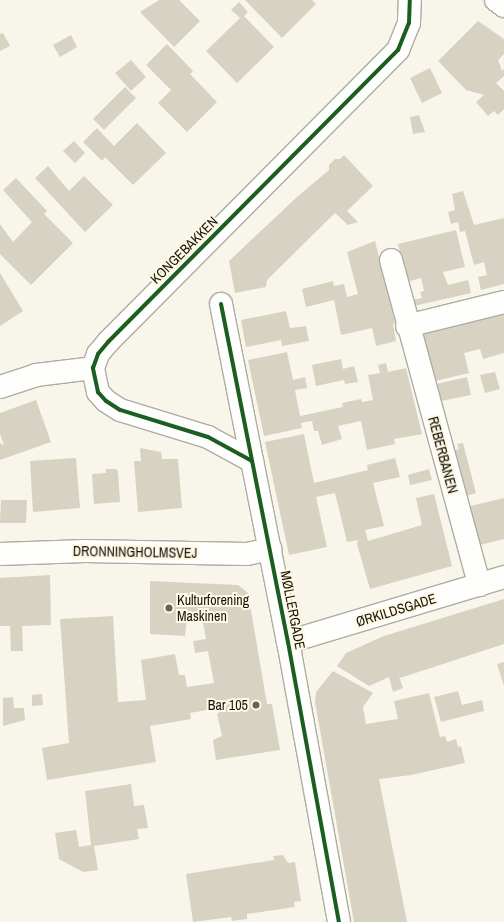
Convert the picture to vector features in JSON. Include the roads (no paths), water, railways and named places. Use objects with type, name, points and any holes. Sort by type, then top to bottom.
[{"type":"street","name":"KONGEBAKKEN","points":[[93,368],[98,354],[108,342],[398,50],[407,32],[410,0]]},
{"type":"street","points":[[496,0],[504,6]]},
{"type":"street","name":"REBERBANEN","points":[[391,260],[407,326],[479,585]]},
{"type":"street","points":[[407,326],[504,302]]},
{"type":"street","name":"MØLLERGADE","points":[[221,304],[288,642],[339,922]]},
{"type":"street","points":[[0,388],[36,376],[93,368],[98,392],[106,401],[120,410],[208,437],[252,461]]},
{"type":"street","name":"DRONNINGHOLMSVEJ","points":[[0,554],[85,551],[247,554],[270,549]]},
{"type":"street","name":"ØRKILDSGADE","points":[[288,642],[504,577]]},
{"type":"place","name":"Kulturforening Maskinen","points":[[169,608]]},
{"type":"place","name":"Bar 105","points":[[256,705]]}]
